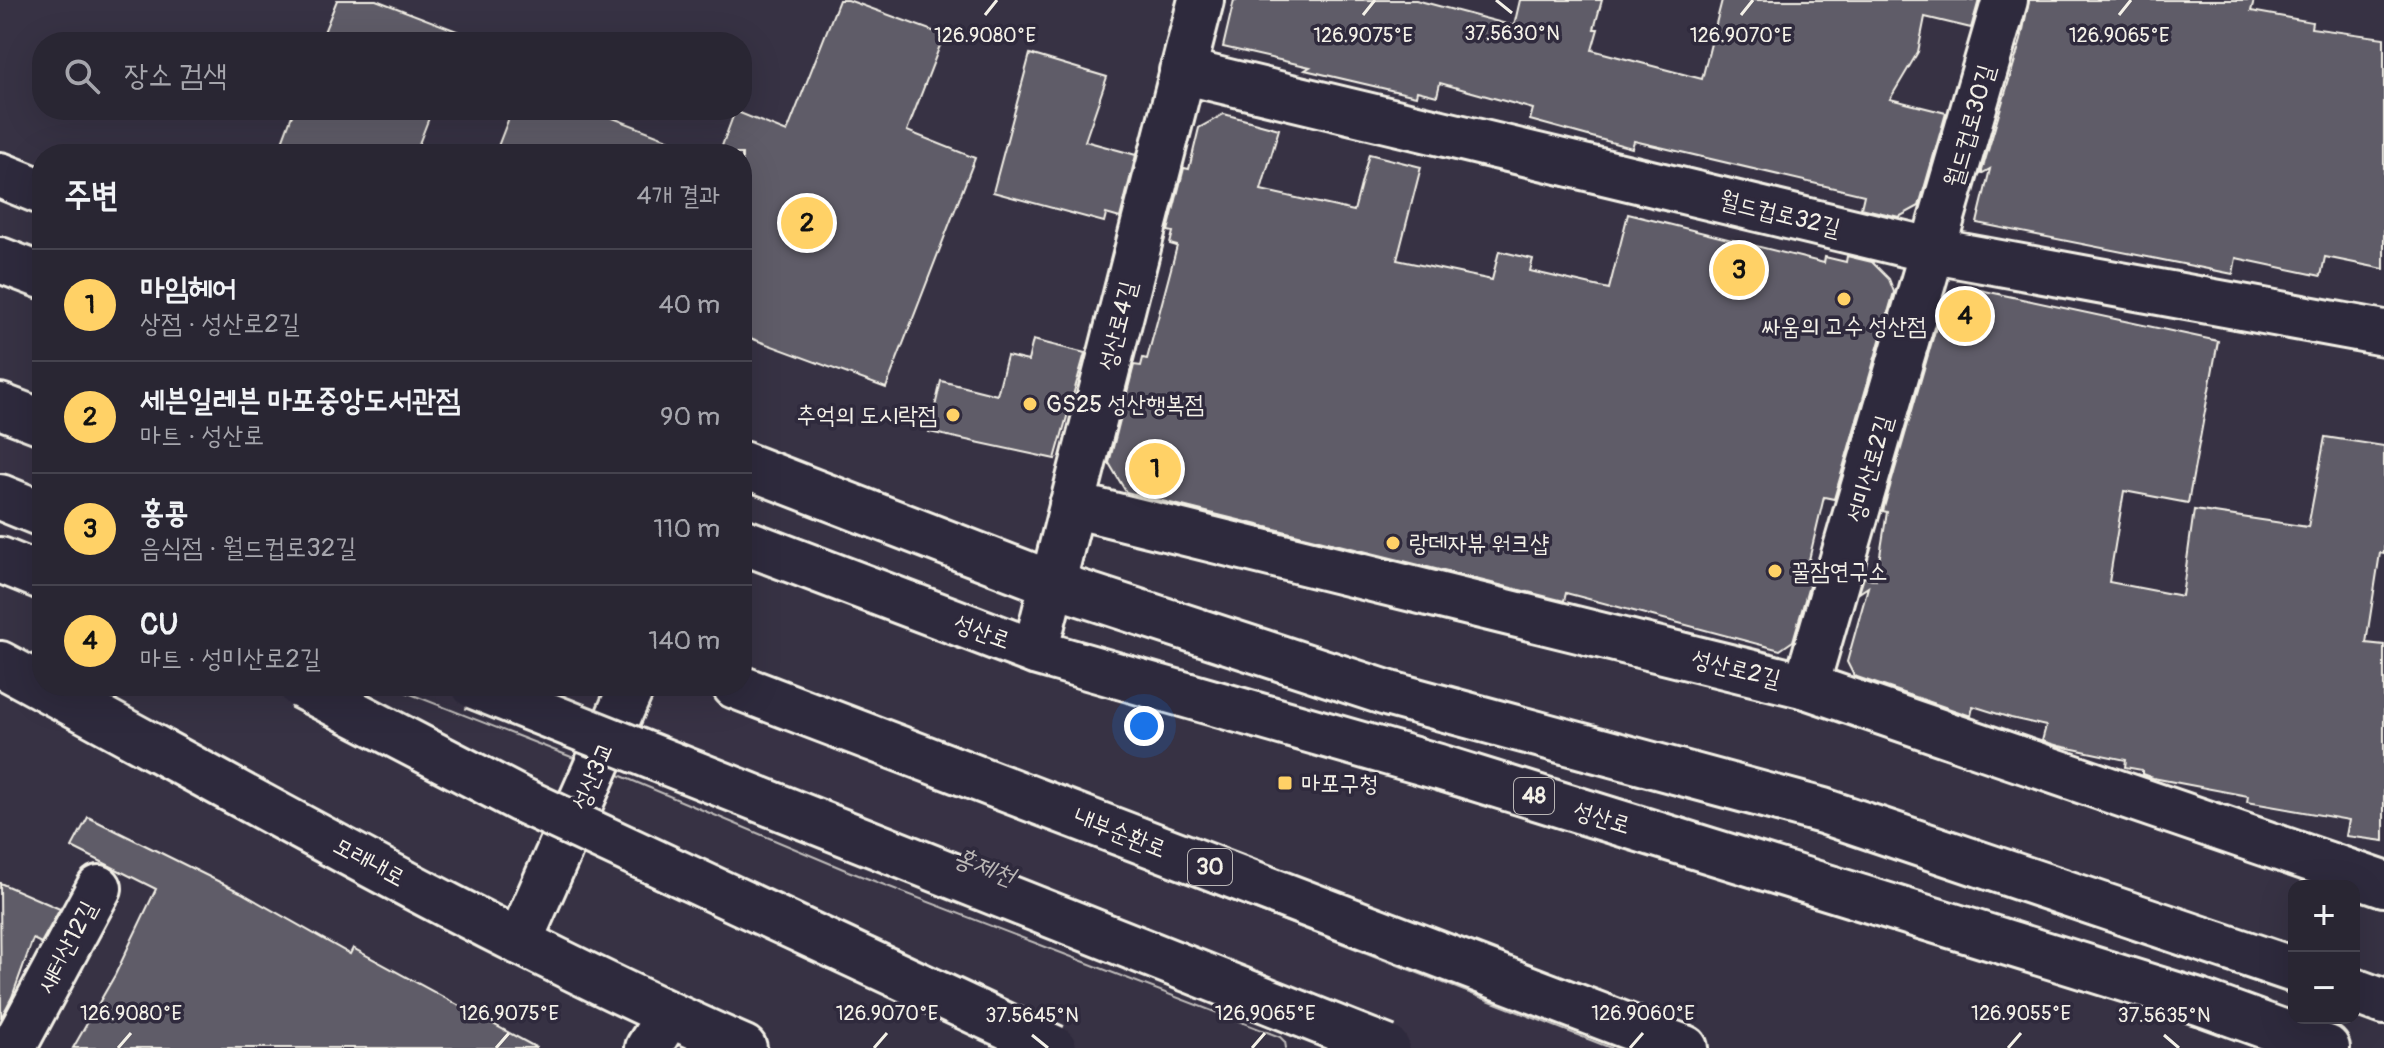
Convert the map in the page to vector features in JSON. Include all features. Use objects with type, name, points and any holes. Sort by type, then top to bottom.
[{"type":"main road","name":"성산로4길","points":[[1035,652],[1201,0]]},
{"type":"main road","name":"월드컵로30길","points":[[1934,251],[2005,0]]},
{"type":"main road","name":"월드컵로32길","points":[[1182,71],[1934,251],[2384,333]]},
{"type":"main road","points":[[0,175],[32,188]]},
{"type":"main road","name":"성미산로2길","points":[[1806,686],[1934,251]]},
{"type":"main road","points":[[0,260],[32,272]]},
{"type":"main road","points":[[0,406],[32,418]]},
{"type":"main road","points":[[752,468],[1053,584],[1390,694],[1823,811],[2288,968]]},
{"type":"main road","points":[[0,497],[32,510]]},
{"type":"main road","name":"성산로2길","points":[[1072,505],[1806,686],[2384,884]]},
{"type":"main road","name":"성산로","points":[[752,545],[1035,652],[1439,767],[2202,1003],[2327,1048]]},
{"type":"main road","points":[[0,560],[32,573]]},
{"type":"main road","name":"모래내로","points":[[0,664],[32,681]]},
{"type":"main road","name":"내부순환로","points":[[752,692],[1685,1048]]},
{"type":"main road","name":"모래내로","points":[[60,696],[519,942],[659,1032],[744,1048]]},
{"type":"main road","points":[[320,696],[519,799],[1054,1048]]},
{"type":"main road","points":[[499,696],[1387,1048]]},
{"type":"main road","name":"성산3교","points":[[519,942],[628,696]]},
{"type":"main road","name":"새터산12길","points":[[13,1048],[99,888]]},
{"type":"main road","points":[[2360,993],[2384,1002]]},
{"type":"pier","points":[[0,380],[32,392],[32,559],[0,547]]},
{"type":"pier","points":[[752,690],[1698,1048],[1350,1048],[431,696],[752,696]]},
{"type":"building","points":[[337,0],[376,0],[460,32],[324,32]]},
{"type":"building","points":[[839,0],[848,0],[944,35],[907,131],[975,158],[886,388],[752,339],[752,144],[723,144],[732,120],[752,118],[787,132]]},
{"type":"building","points":[[1234,0],[1416,0],[1514,26],[1520,0],[1602,0],[1592,50],[1702,79],[1722,0],[1979,0],[1971,28],[1925,17],[1918,52],[1890,99],[1946,113],[1919,206],[1899,217],[1861,208],[1864,195],[1634,141],[1632,148],[1530,120],[1533,109],[1440,83],[1437,96],[1417,91],[1416,96],[1223,47]]},
{"type":"building","points":[[2029,0],[2254,0],[2251,11],[2312,22],[2311,28],[2384,38],[2384,269],[2325,257],[2321,276],[2236,258],[2233,274],[1977,223],[1990,169],[1981,174],[2021,40]]},
{"type":"building","points":[[1030,54],[1107,77],[1085,141],[1136,155],[1120,218],[1106,214],[1104,222],[993,192]]},
{"type":"building","points":[[1224,114],[1279,129],[1261,190],[1354,211],[1369,154],[1421,167],[1397,260],[1492,280],[1499,251],[1533,259],[1530,271],[1609,289],[1628,214],[1824,263],[1825,257],[1846,262],[1847,256],[1872,262],[1889,279],[1894,292],[1834,499],[1824,497],[1808,564],[1815,565],[1793,641],[1780,650],[1566,593],[1564,601],[1126,492],[1109,463],[1134,365],[1141,366],[1143,358],[1147,359],[1177,246],[1170,244],[1173,232],[1168,231],[1184,168],[1189,169],[1199,128]]},
{"type":"building","points":[[290,120],[428,120],[419,144],[282,142]]},
{"type":"building","points":[[508,120],[618,120],[681,144],[499,144]]},
{"type":"building","points":[[1966,287],[2218,341],[2188,503],[2124,491],[2109,582],[2182,596],[2194,510],[2308,527],[2325,437],[2384,446],[2384,554],[2380,553],[2366,643],[2384,645],[2384,841],[2346,836],[2349,820],[2247,802],[2248,796],[2153,778],[2142,774],[2142,770],[2125,767],[2126,760],[2042,741],[2046,726],[1973,706],[1971,716],[1854,676],[1847,662],[1868,587],[1859,593],[1864,577],[1876,580],[1887,512],[1883,511],[1943,303]]},
{"type":"building","points":[[1033,340],[1085,353],[1055,459],[929,432],[941,381],[997,395],[1007,356],[1028,361]]},
{"type":"building","points":[[88,817],[240,892],[350,954],[353,948],[537,1048],[73,1048],[115,975],[156,889],[72,847]]},
{"type":"building","points":[[0,883],[60,909],[41,943],[33,939],[1,1018]]},
{"type":"place","name":"세븐일레븐 마포중앙도서관점","points":[[807,223]]},
{"type":"place","name":"홍콩","points":[[1739,270]]},
{"type":"place","name":"싸움의 고수 성산점","points":[[1844,299]]},
{"type":"place","name":"CU","points":[[1965,316]]},
{"type":"place","name":"GS25 성산행복점","points":[[1030,404]]},
{"type":"place","name":"추억의 도시락점","points":[[953,415]]},
{"type":"place","name":"마임헤어","points":[[1155,469]]},
{"type":"place","name":"랑데자뷰 워크샵","points":[[1393,543]]},
{"type":"place","name":"꿀잠연구소","points":[[1775,571]]},
{"type":"place","name":"마포구청","points":[[1285,783]]},
{"type":"water label","name":"홍제천","points":[[984,867]]}]
